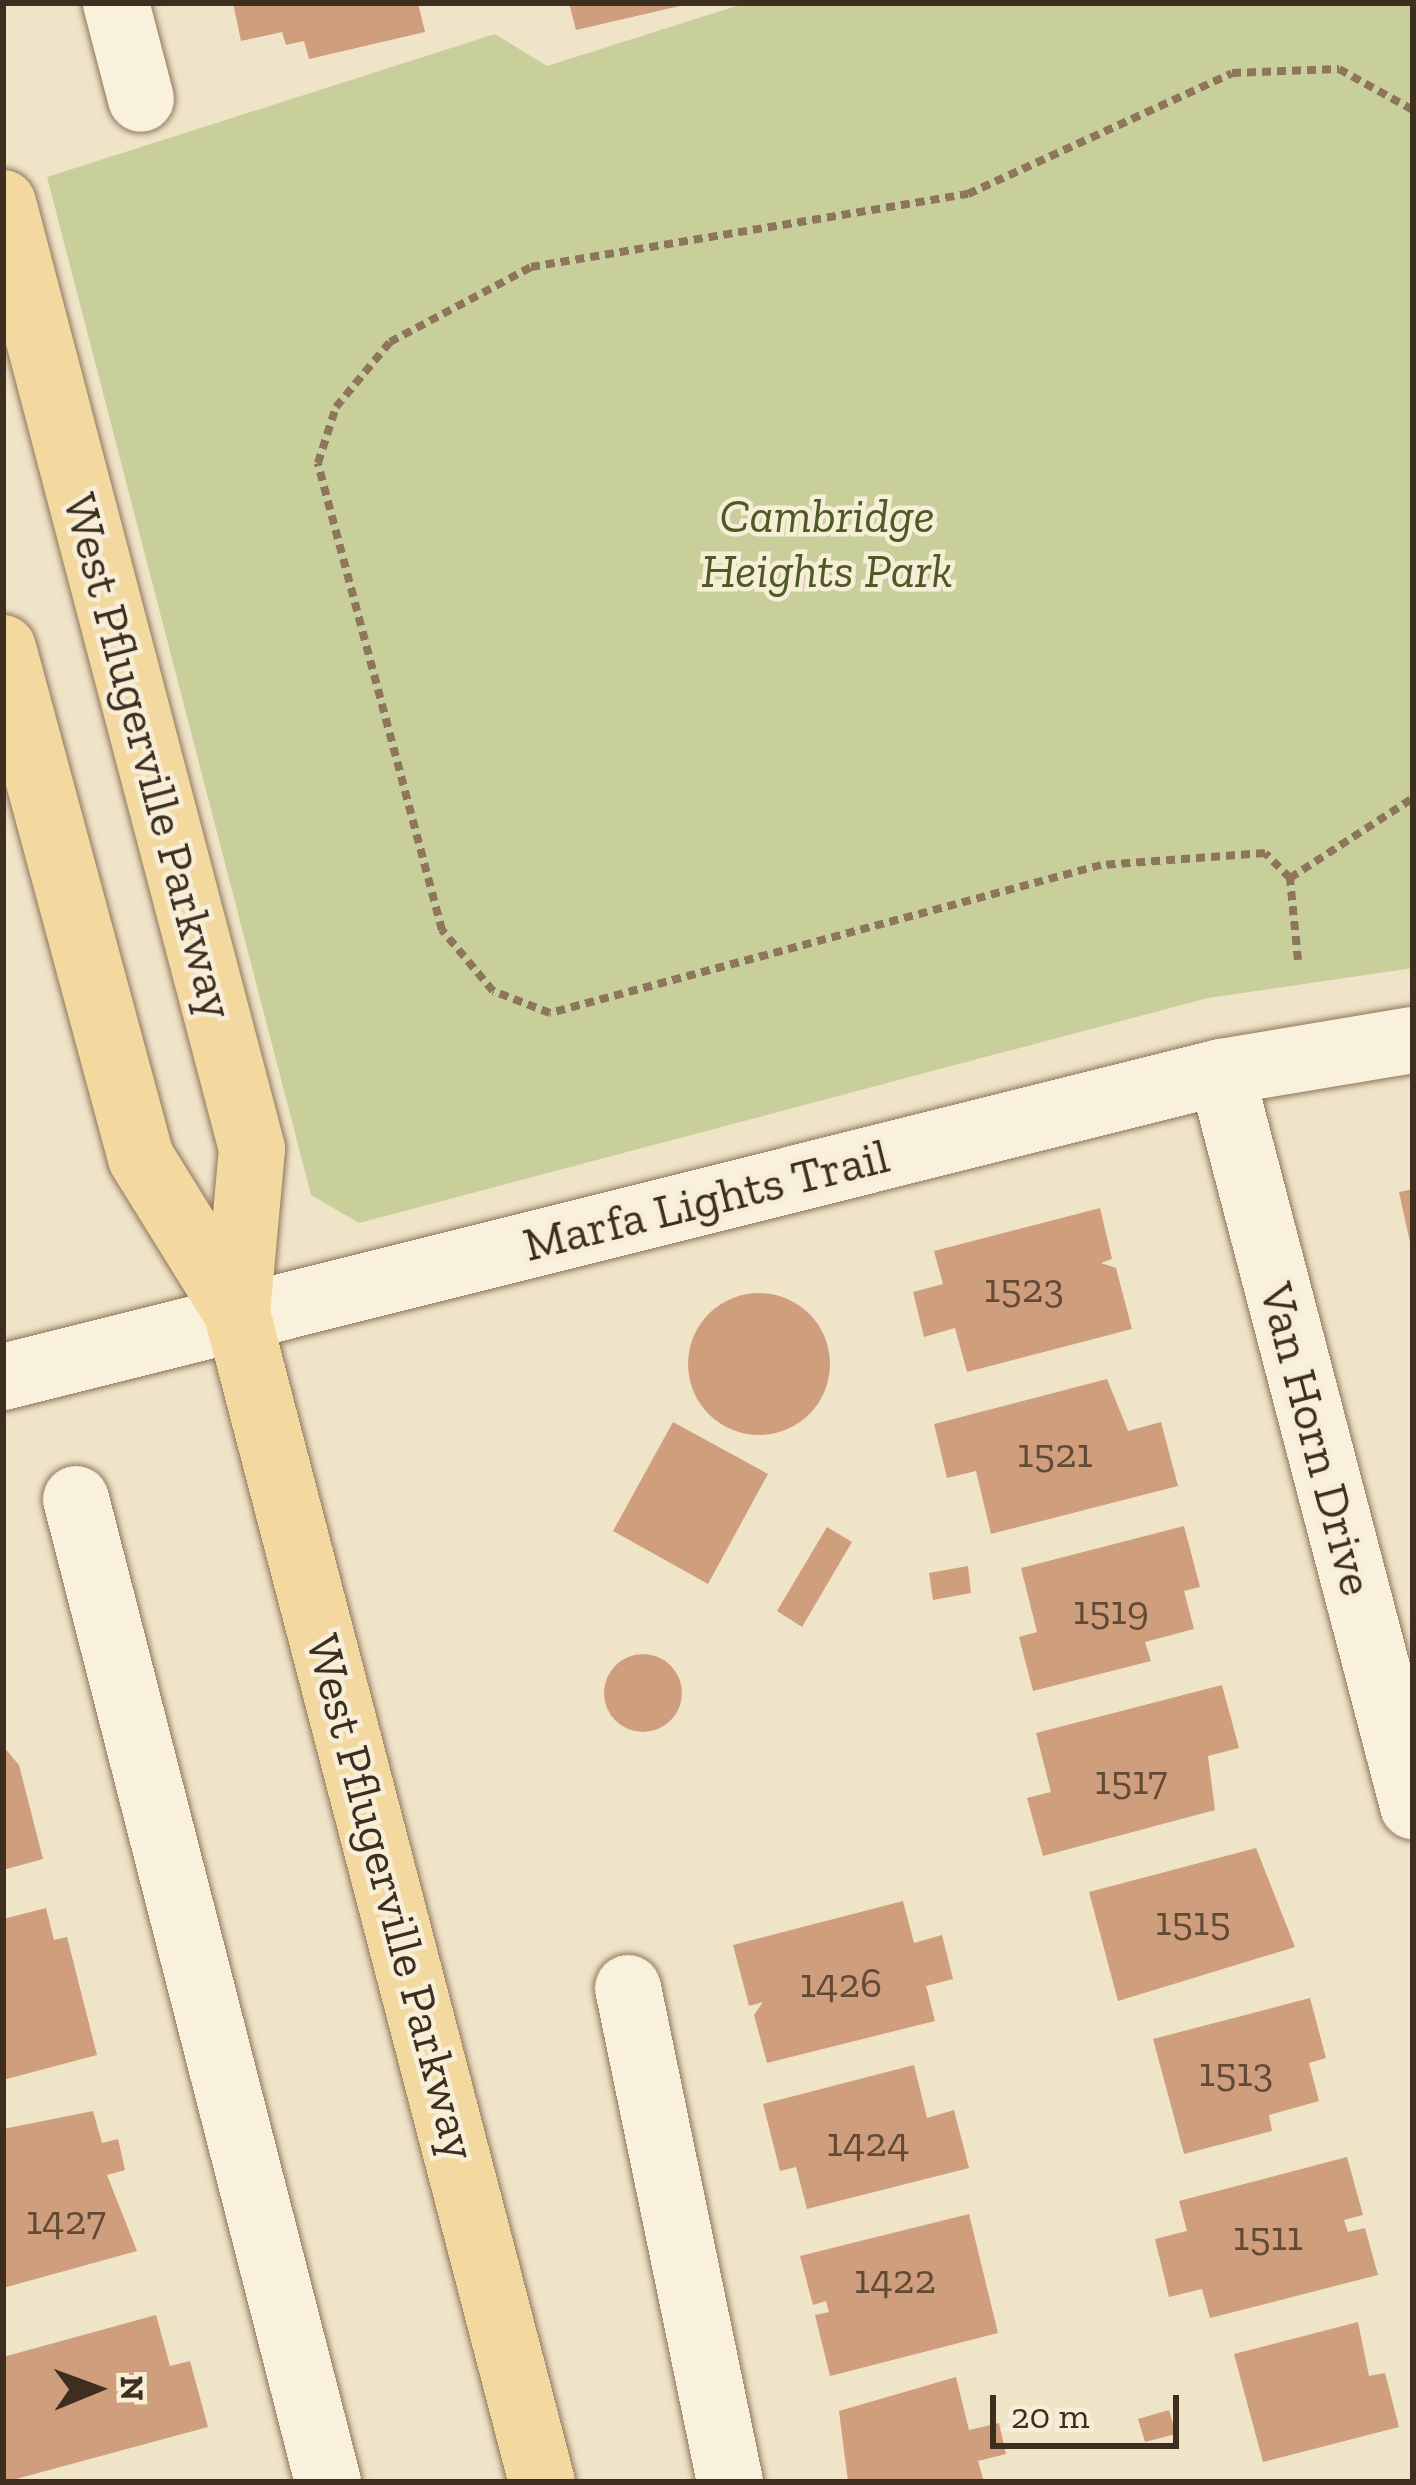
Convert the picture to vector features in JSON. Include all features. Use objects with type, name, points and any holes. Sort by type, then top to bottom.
[{"type":"main road","name":"West Pflugerville Parkway","points":[[3,203],[252,1149],[237,1313]]},
{"type":"main road","name":"West Pflugerville Parkway","points":[[3,647],[141,1157],[237,1313],[542,2482]]},
{"type":"street","points":[[116,3],[141,99]]},
{"type":"street","name":"Marfa Lights Trail","points":[[3,1377],[237,1313],[1222,1072],[1413,1040]]},
{"type":"street","name":"Van Horn Drive","points":[[1222,1072],[1413,1806]]},
{"type":"street","points":[[76,1498],[328,2482]]},
{"type":"street","points":[[628,1988],[730,2482]]},
{"type":"path","points":[[1298,960],[1291,878],[1265,854],[1101,866],[550,1013],[493,992],[442,930],[318,463],[336,407],[390,342],[531,267],[707,229],[968,194],[1232,73],[1339,69],[1413,110]]},
{"type":"path","points":[[1291,878],[1413,798]]},
{"type":"green space","name":"Cambridge Heights Park","points":[[746,3],[1413,3],[1413,968],[1208,998],[359,1223],[311,1195],[47,177],[495,34],[547,66]]},
{"type":"building","points":[[233,3],[418,3],[425,32],[309,59],[304,41],[286,45],[282,32],[241,41]]},
{"type":"building","points":[[569,3],[684,3],[684,5],[576,30]]},
{"type":"building","points":[[1413,1189],[1413,1247],[1411,1247],[1399,1192]]},
{"type":"building","points":[[1100,1208],[1112,1259],[1101,1263],[1116,1268],[1132,1329],[967,1372],[955,1328],[924,1337],[913,1292],[943,1284],[934,1251]]},
{"type":"building","points":[[759,1293],[786,1299],[809,1314],[824,1337],[830,1364],[824,1391],[809,1414],[786,1429],[759,1435],[732,1429],[709,1414],[694,1391],[688,1364],[694,1337],[709,1314],[732,1299]]},
{"type":"building","points":[[1107,1379],[1128,1431],[1161,1422],[1178,1486],[991,1534],[976,1471],[947,1478],[934,1424]]},
{"type":"building","points":[[673,1422],[768,1474],[708,1584],[613,1531]]},
{"type":"building","points":[[1184,1526],[1200,1587],[1184,1591],[1194,1629],[1145,1642],[1151,1661],[1033,1691],[1019,1637],[1037,1632],[1021,1568]]},
{"type":"building","points":[[827,1527],[852,1542],[802,1627],[777,1611]]},
{"type":"building","points":[[968,1566],[971,1593],[933,1600],[929,1573]]},
{"type":"building","points":[[643,1654],[671,1665],[682,1693],[671,1721],[643,1732],[615,1721],[604,1693],[615,1665]]},
{"type":"building","points":[[1222,1685],[1239,1748],[1208,1756],[1215,1810],[1043,1856],[1027,1798],[1051,1792],[1036,1733]]},
{"type":"building","points":[[3,1746],[19,1765],[43,1859],[3,1870]]},
{"type":"building","points":[[1256,1848],[1295,1947],[1118,2001],[1089,1892]]},
{"type":"building","points":[[903,1901],[914,1943],[942,1935],[953,1979],[926,1986],[935,2021],[767,2063],[754,2015],[763,2002],[749,2006],[733,1945]]},
{"type":"building","points":[[46,1908],[54,1940],[67,1937],[97,2055],[3,2080],[3,1919]]},
{"type":"building","points":[[1310,1998],[1326,2058],[1309,2063],[1319,2101],[1269,2115],[1272,2131],[1184,2154],[1153,2039]]},
{"type":"building","points":[[914,2065],[927,2118],[954,2110],[969,2168],[807,2209],[796,2167],[780,2171],[763,2104]]},
{"type":"building","points":[[93,2111],[102,2143],[118,2139],[125,2170],[107,2175],[137,2251],[3,2288],[3,2129]]},
{"type":"building","points":[[1347,2157],[1363,2215],[1344,2220],[1348,2232],[1365,2228],[1378,2275],[1210,2318],[1202,2289],[1169,2297],[1155,2239],[1187,2231],[1179,2201]]},
{"type":"building","points":[[969,2214],[998,2333],[830,2376],[815,2315],[829,2312],[826,2301],[813,2305],[800,2256]]},
{"type":"building","points":[[156,2315],[170,2366],[190,2361],[208,2427],[5,2482],[3,2357]]},
{"type":"building","points":[[1358,2322],[1369,2376],[1385,2373],[1399,2427],[1263,2462],[1234,2354]]},
{"type":"building","points":[[956,2377],[969,2430],[999,2423],[1006,2454],[978,2461],[984,2482],[848,2482],[839,2411]]},
{"type":"building","points":[[1169,2410],[1176,2434],[1145,2442],[1138,2419]]}]
